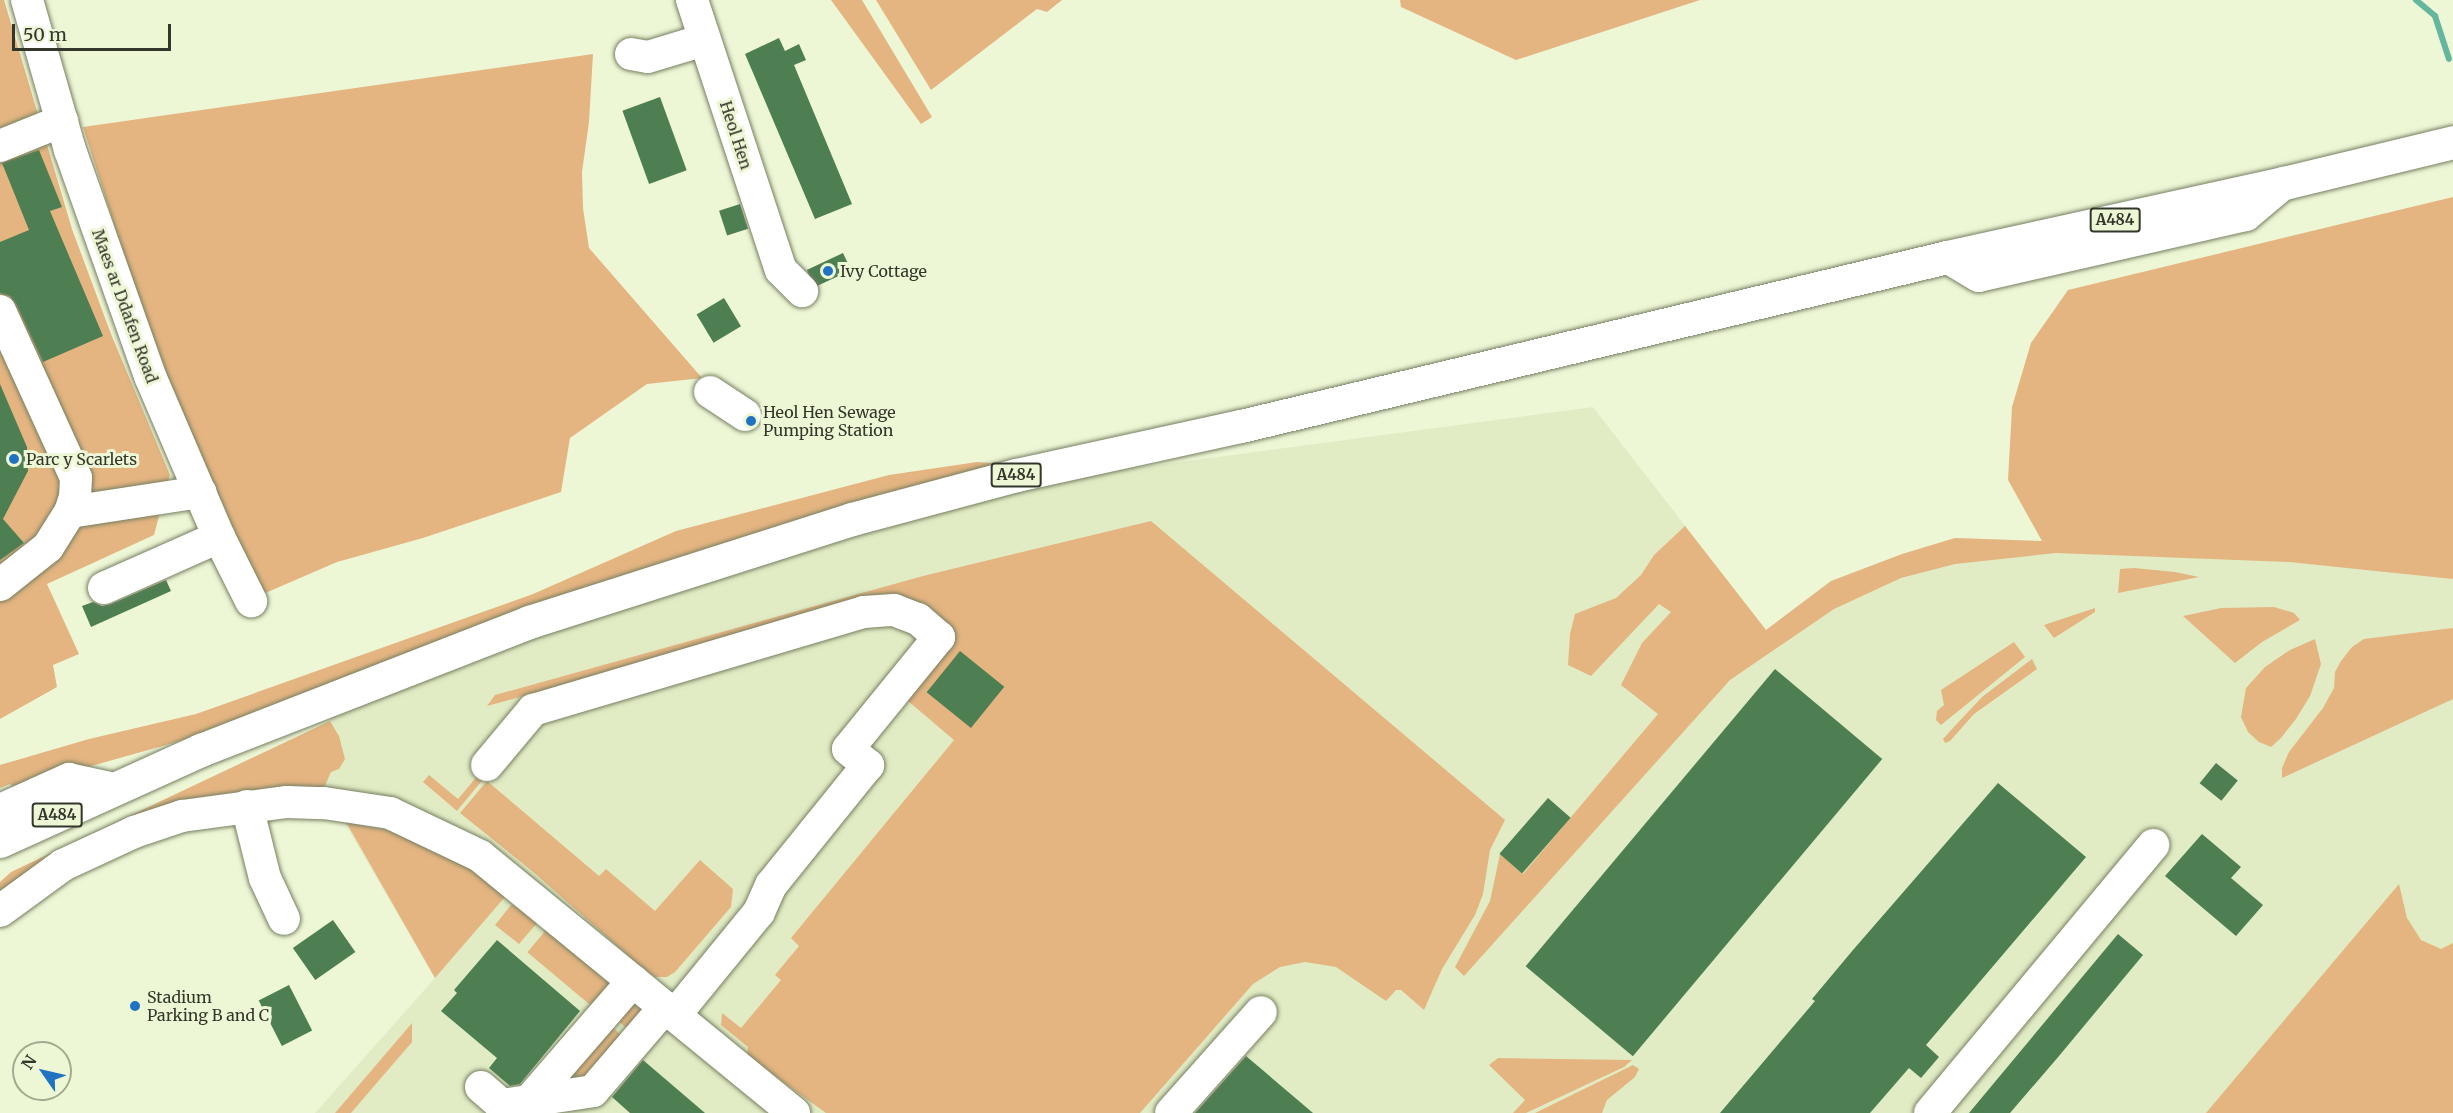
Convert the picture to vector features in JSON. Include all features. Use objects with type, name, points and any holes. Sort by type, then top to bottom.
[{"type":"main road","name":"A484","points":[[0,841],[212,746],[529,622],[852,519],[1016,476],[1286,415],[1947,257],[2284,183],[2453,141]]},
{"type":"street","name":"Maes ar Ddafen Road","points":[[27,0],[62,121],[150,376],[219,537],[251,601]]},
{"type":"street","name":"Heol Hen","points":[[692,0],[704,40],[791,280]]},
{"type":"street","points":[[631,54],[648,57],[704,40]]},
{"type":"street","points":[[0,146],[62,121]]},
{"type":"street","points":[[0,311],[76,478],[75,497],[70,512],[48,547],[0,585]]},
{"type":"street","points":[[710,392],[745,416]]},
{"type":"street","points":[[70,512],[200,492]]},
{"type":"street","points":[[104,588],[219,537]]},
{"type":"street","points":[[481,1087],[502,1106],[529,1101],[589,1102],[868,765],[848,749],[939,637],[918,619],[894,610],[864,612],[533,710],[488,765]]},
{"type":"street","points":[[0,810],[69,779],[114,789]]},
{"type":"street","points":[[0,910],[63,865],[134,832],[182,816],[287,802],[324,802],[390,813],[480,856],[794,1113]]},
{"type":"street","points":[[247,806],[265,878],[284,919]]},
{"type":"street","points":[[1930,1113],[2153,845]]},
{"type":"street","points":[[529,1101],[633,981]]},
{"type":"street","points":[[1171,1113],[1261,1012]]},
{"type":"shaded area","points":[[0,0],[4,0],[72,229],[111,334],[170,475],[154,535],[47,584],[79,654],[53,665],[57,687],[0,719]]},
{"type":"shaded area","points":[[831,0],[862,0],[932,117],[921,124]]},
{"type":"shaded area","points":[[876,0],[1062,0],[1047,12],[1037,9],[931,90]]},
{"type":"shaded area","points":[[1400,0],[1700,0],[1516,60],[1401,7]]},
{"type":"shaded area","points":[[593,54],[589,122],[582,172],[583,208],[589,248],[702,378],[647,384],[570,438],[561,492],[423,538],[337,562],[263,594],[159,365],[83,127]]},
{"type":"shaded area","points":[[2453,197],[2453,579],[2289,562],[2056,553],[1955,564],[1901,578],[1834,609],[1730,680],[1464,976],[1455,967],[1490,901],[1500,854],[1523,874],[1658,714],[1621,685],[1642,643],[1671,612],[1659,604],[1591,676],[1568,665],[1570,634],[1575,614],[1616,598],[1641,575],[1654,555],[1685,526],[1766,630],[1831,581],[1902,554],[1955,538],[2042,541],[2008,480],[2012,407],[2031,343],[2068,290]]},
{"type":"shaded area","points":[[1593,407],[1766,630],[1831,581],[1955,538],[2453,556],[2453,1113],[315,1113],[435,978],[324,788],[339,736],[330,721],[343,706],[428,673],[836,539],[1075,476]]},
{"type":"shaded area","points":[[977,462],[1021,465],[191,738],[13,788],[10,784],[0,788],[0,765],[89,739],[196,714],[533,594],[676,531],[889,475]]},
{"type":"shaded area","points":[[1151,521],[1505,820],[1490,850],[1483,894],[1475,915],[1442,969],[1424,1010],[1401,990],[1396,990],[1386,1001],[1336,967],[1305,962],[1280,967],[1253,984],[1140,1113],[826,1113],[747,1056],[748,1047],[721,1025],[722,1013],[741,1028],[781,980],[775,975],[799,946],[791,938],[954,740],[901,695],[952,634],[864,605],[487,706],[495,695],[923,576]]},
{"type":"shaded area","points":[[2134,568],[2199,577],[2118,593],[2120,569]]},
{"type":"shaded area","points":[[2274,607],[2294,613],[2300,620],[2262,642],[2235,663],[2183,616],[2221,608]]},
{"type":"shaded area","points":[[2095,608],[2095,612],[2054,638],[2044,625]]},
{"type":"shaded area","points":[[2453,628],[2453,699],[2282,778],[2282,768],[2289,752],[2323,708],[2334,688],[2335,672],[2352,647],[2364,639]]},
{"type":"shaded area","points":[[2315,639],[2321,664],[2310,696],[2280,739],[2271,747],[2259,742],[2248,732],[2241,717],[2246,688],[2265,667],[2290,650]]},
{"type":"shaded area","points":[[2014,642],[2025,657],[1941,725],[1936,720],[1937,711],[1944,705],[1941,690]]},
{"type":"shaded area","points":[[2032,659],[2037,669],[1974,714],[1950,741],[1945,743],[1943,739],[1982,697]]},
{"type":"shaded area","points":[[330,721],[339,736],[345,759],[339,769],[331,772],[324,788],[233,797],[0,899],[0,882],[11,872]]},
{"type":"shaded area","points":[[479,774],[484,778],[457,811],[423,782],[429,775],[458,799]]},
{"type":"shaded area","points":[[487,781],[599,876],[606,869],[655,911],[700,860],[733,889],[731,907],[675,972],[667,977],[655,977],[532,871],[460,813]]},
{"type":"shaded area","points":[[346,822],[417,836],[478,868],[505,891],[504,898],[435,978]]},
{"type":"shaded area","points":[[2399,884],[2407,918],[2421,940],[2441,949],[2453,943],[2453,1113],[2206,1113]]},
{"type":"shaded area","points":[[511,905],[516,905],[538,922],[519,944],[495,925]]},
{"type":"shaded area","points":[[546,930],[610,984],[592,1006],[527,952]]},
{"type":"shaded area","points":[[627,999],[646,1014],[632,1032],[613,1017]]},
{"type":"shaded area","points":[[412,1023],[412,1042],[351,1113],[335,1113]]},
{"type":"shaded area","points":[[612,1027],[625,1038],[585,1085],[572,1074]]},
{"type":"shaded area","points":[[1498,1058],[1632,1060],[1624,1067],[1526,1113],[1513,1113],[1525,1100],[1489,1065]]},
{"type":"shaded area","points":[[1633,1065],[1639,1069],[1635,1077],[1607,1100],[1602,1113],[1535,1113]]},
{"type":"building","points":[[779,38],[785,51],[799,44],[806,60],[794,65],[852,204],[815,219],[745,54]]},
{"type":"building","points":[[660,97],[687,170],[649,184],[622,111]]},
{"type":"building","points":[[39,150],[62,207],[50,211],[103,336],[43,362],[16,304],[10,296],[0,293],[0,242],[29,230],[2,163]]},
{"type":"building","points":[[740,204],[748,229],[727,236],[719,211]]},
{"type":"building","name":"Ivy Cottage","points":[[843,253],[851,270],[815,287],[807,270]]},
{"type":"building","points":[[724,298],[741,326],[714,343],[697,314]]},
{"type":"building","name":"Parc y Scarlets","points":[[0,384],[27,447],[28,471],[3,519],[24,543],[0,560]]},
{"type":"building","points":[[166,580],[171,591],[91,627],[82,606],[93,602],[102,606],[111,604]]},
{"type":"building","points":[[960,651],[1004,687],[971,728],[927,692]]},
{"type":"building","points":[[1775,669],[1882,759],[1633,1056],[1526,966]]},
{"type":"building","points":[[2216,763],[2238,781],[2221,801],[2200,783]]},
{"type":"building","points":[[1998,783],[2086,857],[1926,1045],[1939,1057],[1921,1078],[1909,1068],[1870,1113],[1720,1113],[1815,1001],[1812,999],[1853,950]]},
{"type":"building","points":[[1548,798],[1571,818],[1522,874],[1499,854]]},
{"type":"building","points":[[2202,834],[2241,867],[2231,878],[2263,905],[2236,936],[2165,876]]},
{"type":"building","points":[[333,920],[355,952],[315,980],[293,948]]},
{"type":"building","points":[[2118,934],[2143,955],[2059,1056],[2010,1113],[1969,1113]]},
{"type":"building","points":[[497,940],[580,1011],[520,1084],[510,1086],[489,1068],[497,1058],[441,1011],[457,993],[454,990]]},
{"type":"building","points":[[289,985],[312,1030],[282,1046],[259,1000]]},
{"type":"building","points":[[1246,1056],[1313,1113],[1195,1113]]},
{"type":"building","points":[[643,1060],[705,1113],[630,1113],[612,1097]]},
{"type":"waterway","points":[[2416,0],[2435,16],[2449,59]]},
{"type":"place","name":"Ivy Cottage","points":[[828,271]]},
{"type":"place","name":"Heol Hen Sewage Pumping Station","points":[[751,421]]},
{"type":"place","name":"Parc y Scarlets","points":[[14,459]]},
{"type":"place","name":"Stadium Parking B and C","points":[[135,1006]]}]
